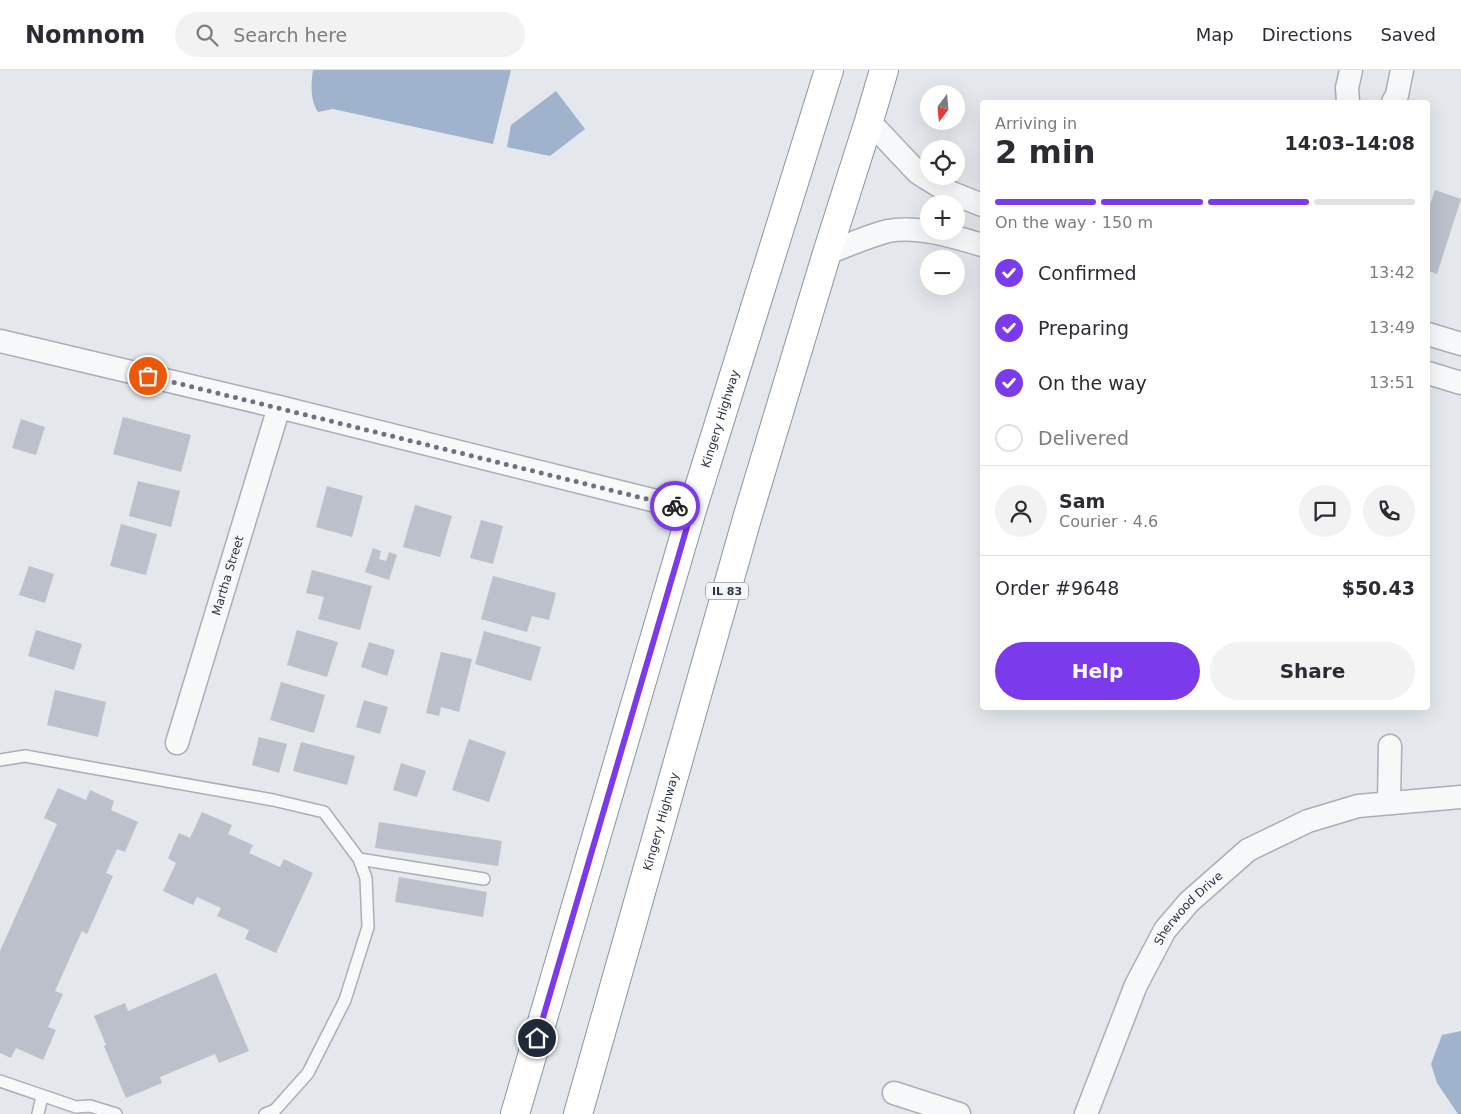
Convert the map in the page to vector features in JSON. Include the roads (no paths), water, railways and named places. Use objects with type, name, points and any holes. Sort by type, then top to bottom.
[{"type":"highway","name":"Kingery Highway","points":[[515,1114],[692,510],[829,70]]},
{"type":"highway","name":"Kingery Highway","points":[[578,1114],[746,525],[884,70]]},
{"type":"street","points":[[1348,100],[1347,88],[1351,70]]},
{"type":"street","points":[[1394,100],[1402,70]]},
{"type":"street","points":[[870,121],[918,174],[947,191],[980,204]]},
{"type":"street","points":[[827,253],[889,231],[915,230],[952,236],[980,244]]},
{"type":"street","points":[[1430,335],[1461,344]]},
{"type":"street","points":[[0,341],[692,510]]},
{"type":"street","points":[[1430,374],[1461,383]]},
{"type":"street","name":"Martha Street","points":[[177,743],[278,408]]},
{"type":"street","points":[[1389,803],[1390,746]]},
{"type":"street","name":"Sherwood Drive","points":[[1086,1114],[1136,985],[1166,930],[1189,902],[1248,850],[1308,821],[1358,806],[1461,797]]},
{"type":"street","points":[[894,1093],[959,1114]]},
{"type":"lane","points":[[0,760],[25,756],[273,800],[324,812],[359,859],[366,878],[368,927],[345,1000],[308,1073],[275,1110],[265,1114]]},
{"type":"lane","points":[[359,859],[484,879]]},
{"type":"lane","points":[[0,1081],[42,1096],[75,1111],[90,1106],[116,1114]]},
{"type":"lane","points":[[38,1114],[42,1096]]},
{"type":"water","points":[[313,70],[511,70],[493,144],[333,109],[318,112],[312,97]]},
{"type":"water","points":[[556,91],[585,129],[550,156],[507,147],[511,125]]},
{"type":"water","points":[[1461,1031],[1461,1114],[1458,1114],[1437,1083],[1431,1064],[1442,1035]]}]
